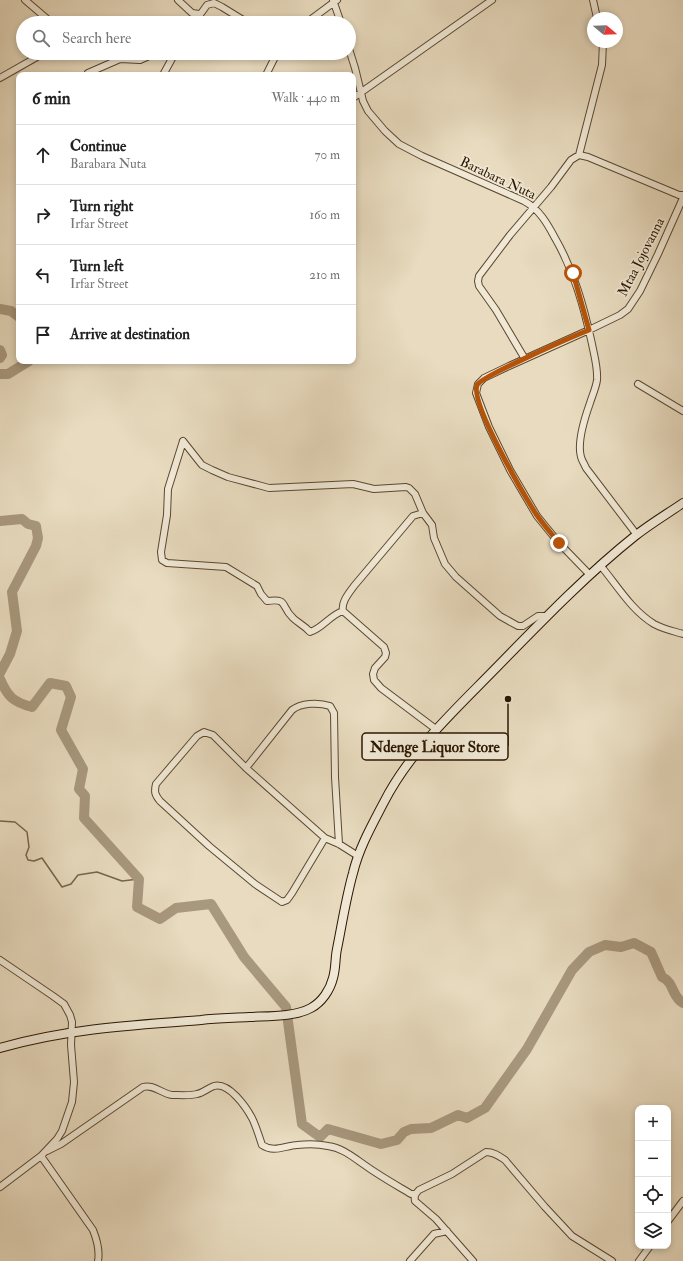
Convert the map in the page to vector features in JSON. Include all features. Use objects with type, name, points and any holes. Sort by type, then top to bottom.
[{"type":"main road","points":[[0,1048],[21,1042],[72,1032],[291,1014],[306,1010],[320,1001],[334,977],[337,952],[353,873],[358,856],[372,824],[388,794],[408,762],[458,707],[547,616],[600,565],[637,535],[683,503]]},
{"type":"street","points":[[25,0],[44,16]]},
{"type":"street","points":[[178,0],[192,13],[193,16]]},
{"type":"street","points":[[356,96],[492,0]]},
{"type":"street","points":[[593,0],[596,12]]},
{"type":"street","points":[[315,16],[335,1],[339,16]]},
{"type":"street","points":[[192,13],[199,14],[207,5],[214,4],[235,16]]},
{"type":"street","points":[[579,155],[602,66],[603,48]]},
{"type":"street","points":[[0,78],[32,60]]},
{"type":"street","points":[[90,72],[118,60]]},
{"type":"street","points":[[164,72],[170,60]]},
{"type":"street","points":[[268,72],[274,60]]},
{"type":"street","name":"Barabara Nuta","points":[[352,60],[355,72]]},
{"type":"street","name":"Barabara Nuta","points":[[356,74],[362,101],[368,111],[385,131],[399,144],[422,156],[534,206],[546,220],[573,273],[589,330],[597,368],[597,379],[582,433],[580,448],[581,457],[586,468],[637,535]]},
{"type":"street","points":[[356,99],[362,101]]},
{"type":"street","points":[[525,359],[496,310],[479,286],[479,276],[571,160],[579,155],[588,157],[679,195],[683,195]]},
{"type":"street","name":"Mtaa Jojovanna","points":[[590,575],[559,543],[537,516],[510,470],[489,427],[476,393],[478,384],[484,378],[589,330],[620,315],[628,309],[640,291],[683,198]]},
{"type":"street","points":[[638,384],[683,411]]},
{"type":"street","points":[[343,611],[336,614],[316,630],[310,632],[303,625],[292,618],[282,601],[266,601],[256,586],[226,567],[167,563],[162,560],[161,552],[167,515],[168,490],[183,441],[202,465],[228,477],[269,488],[354,484],[374,489],[409,488],[415,494],[423,513],[432,525],[434,538],[445,564],[456,577],[500,616],[518,626],[523,626],[538,616],[547,616]]},
{"type":"street","points":[[423,513],[413,516],[354,586],[346,597],[342,607],[343,611],[384,647],[386,653],[385,657],[375,668],[373,674],[374,680],[381,688],[437,730]]},
{"type":"street","points":[[600,565],[638,612],[665,629],[683,634]]},
{"type":"street","points":[[246,768],[292,710],[302,705],[326,704],[330,706],[334,713],[334,777],[339,844]]},
{"type":"street","points":[[325,838],[292,893],[287,900],[282,902],[254,884],[209,846],[160,801],[155,794],[154,789],[156,784],[197,736],[204,732],[213,735],[246,768],[325,838],[339,844],[358,856]]},
{"type":"street","points":[[0,960],[64,1004],[72,1022],[74,1082],[72,1102],[62,1131],[57,1139],[47,1151],[0,1187]]},
{"type":"street","points":[[47,1151],[61,1144],[143,1087],[150,1086],[166,1094],[172,1095],[198,1094],[214,1086],[221,1085],[233,1093],[247,1109],[262,1145],[265,1147],[275,1150],[297,1145],[326,1145],[336,1148],[348,1154],[410,1194],[415,1194],[425,1186],[452,1174],[486,1152],[498,1155],[505,1160],[572,1236],[612,1261]]},
{"type":"street","points":[[41,1156],[93,1230],[99,1254],[98,1261]]},
{"type":"street","points":[[415,1194],[415,1201],[436,1219],[473,1261]]},
{"type":"street","points":[[671,1217],[683,1201]]},
{"type":"street","points":[[410,1261],[434,1234],[447,1231]]},
{"type":"street","points":[[639,1261],[648,1249]]},
{"type":"waterway","points":[[0,309],[11,311],[16,315]]},
{"type":"waterway","points":[[0,350],[2,355],[0,358]]},
{"type":"waterway","points":[[0,374],[8,374],[24,364]]},
{"type":"waterway","points":[[0,521],[22,519],[28,524],[36,526],[38,538],[36,546],[12,592],[17,631],[10,654],[0,673]]},
{"type":"waterway","points":[[0,679],[12,698],[20,703],[32,707],[50,683],[66,686],[71,697],[61,730],[83,769],[79,789],[85,796],[84,818],[139,879],[137,907],[160,919],[176,908],[211,904],[244,957],[286,1007],[302,1124],[320,1137],[328,1129],[381,1144],[397,1140],[404,1132],[411,1129],[431,1128],[458,1115],[467,1118],[485,1108],[527,1049],[572,970],[589,952],[605,945],[621,947],[634,943],[651,952],[662,977],[669,983],[676,997],[683,1003]]},
{"type":"waterway","points":[[0,821],[15,822],[27,832],[29,847],[26,855],[28,860],[34,861],[42,858],[62,887],[71,884],[78,875],[97,872],[122,881],[139,879]]},
{"type":"place","name":"Ndenge Liquor Store","points":[[508,699]]},
{"type":"route","points":[[559,543],[537,516],[510,470],[489,427],[476,393],[478,384],[484,378],[589,330],[573,273]]}]
